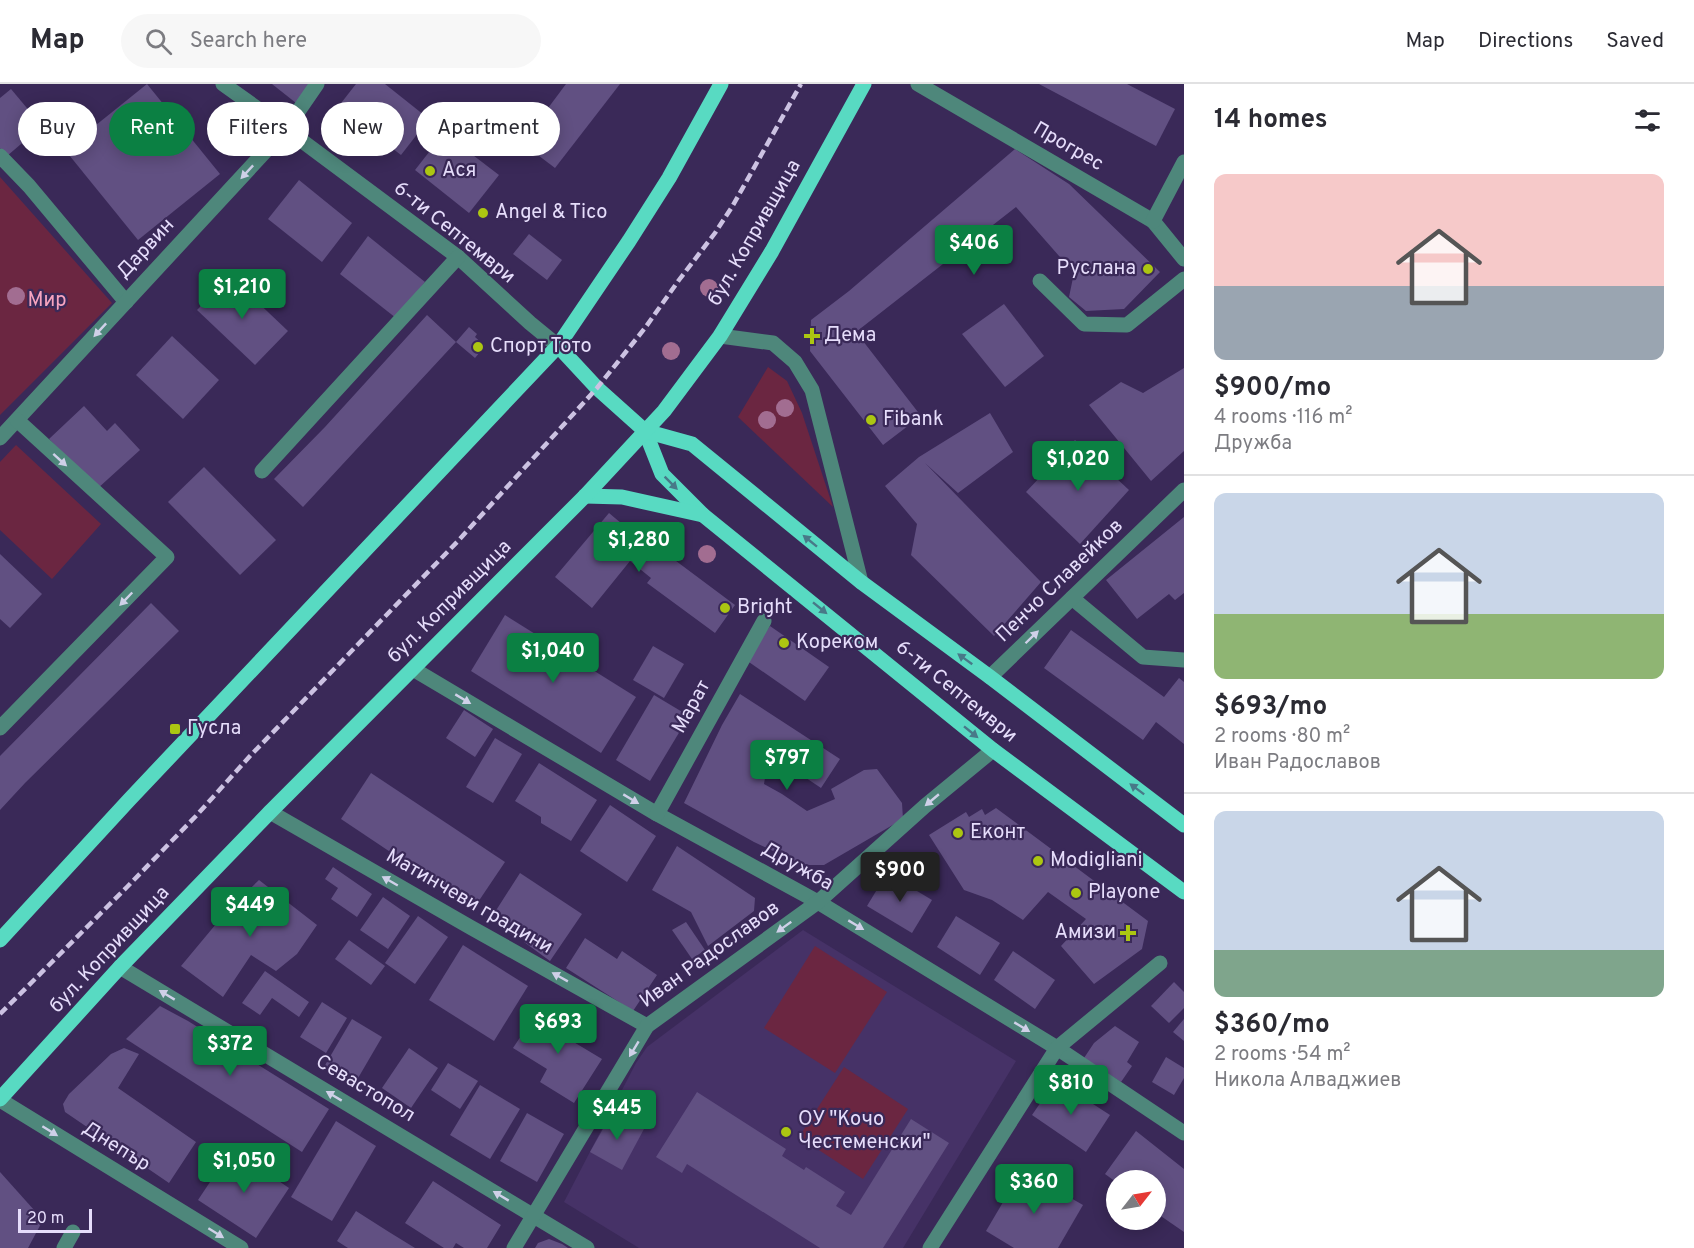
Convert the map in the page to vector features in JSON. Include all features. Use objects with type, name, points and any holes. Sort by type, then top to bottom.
[{"type":"main road","points":[[0,940],[137,791],[558,346],[669,178],[721,84]]},
{"type":"main road","name":"бул. Копривщица","points":[[0,1099],[120,967],[270,812],[585,496],[664,411],[720,336],[772,251],[864,84]]},
{"type":"main road","name":"6-ти Септември","points":[[558,346],[597,388],[645,431],[692,444],[861,582],[1184,825]]},
{"type":"main road","name":"6-ти Септември","points":[[645,431],[662,474],[703,515],[993,750],[1184,892]]},
{"type":"main road","points":[[585,496],[622,497],[703,515]]},
{"type":"street","name":"6-ти Септември","points":[[223,84],[248,102]]},
{"type":"street","name":"Дарвин","points":[[305,102],[317,84]]},
{"type":"street","name":"Прогрес","points":[[918,84],[1153,220],[1184,260]]},
{"type":"street","name":"6-ти Септември","points":[[309,146],[458,257],[558,346]]},
{"type":"street","points":[[0,156],[126,302]]},
{"type":"street","name":"Дарвин","points":[[0,438],[261,156]]},
{"type":"street","points":[[1153,220],[1184,162]]},
{"type":"street","points":[[262,471],[458,257]]},
{"type":"street","points":[[1040,281],[1084,324],[1126,325],[1184,279]]},
{"type":"street","points":[[720,336],[773,343],[795,362],[812,390],[861,582]]},
{"type":"street","points":[[0,728],[167,557],[17,420]]},
{"type":"street","name":"Пенчо Славейков","points":[[990,677],[1184,490]]},
{"type":"street","points":[[1072,598],[1143,657],[1184,660]]},
{"type":"street","name":"Марат","points":[[657,814],[764,621]]},
{"type":"street","name":"Дружба","points":[[413,669],[657,814],[818,902],[1057,1048],[1184,1133]]},
{"type":"street","name":"Иван Радославов","points":[[514,1248],[647,1026],[818,902],[925,806],[993,750]]},
{"type":"street","name":"Матинчеви градини","points":[[270,812],[647,1026]]},
{"type":"street","points":[[930,1248],[1057,1048],[1160,963]]},
{"type":"street","name":"Севастопол","points":[[120,967],[587,1248]]},
{"type":"street","name":"Днепър","points":[[0,1099],[241,1248]]},
{"type":"street","points":[[64,1248],[73,1232]]},
{"type":"shaded area","name":"ОУ \"Кочо Честеменски\"","points":[[803,930],[1016,1061],[903,1248],[639,1248],[564,1202],[636,1063],[647,1047]]},
{"type":"green space","name":"Мир","points":[[0,177],[112,303],[0,415]]},
{"type":"green space","points":[[768,367],[787,381],[802,413],[833,507],[738,417]]},
{"type":"green space","points":[[16,445],[101,524],[52,579],[0,530],[0,462]]},
{"type":"green space","points":[[815,946],[887,992],[835,1073],[764,1028]]},
{"type":"green space","points":[[844,1067],[908,1109],[863,1179],[799,1137]]},
{"type":"building","points":[[147,84],[162,102],[125,102]]},
{"type":"building","points":[[272,84],[311,84],[295,102]]},
{"type":"building","points":[[356,84],[385,84],[416,109],[416,136],[404,151],[404,102],[342,102]]},
{"type":"building","points":[[566,84],[620,84],[555,168],[539,156],[560,156],[560,102],[553,102]]},
{"type":"building","points":[[1039,84],[1127,84],[1175,109],[1156,146]]},
{"type":"building","points":[[11,89],[22,102],[18,102],[18,147],[7,156],[0,148],[0,98]]},
{"type":"building","points":[[109,115],[109,156],[195,156],[195,143],[220,174],[138,240],[70,156],[97,156],[97,124]]},
{"type":"building","points":[[1015,149],[1069,184],[1160,272],[1124,309],[1086,311],[1069,297],[1074,273],[1016,207],[856,332],[921,416],[883,445],[810,351],[811,320],[849,291]]},
{"type":"building","points":[[426,156],[474,156],[499,175],[469,213],[415,170]]},
{"type":"building","points":[[299,180],[352,223],[322,262],[268,219]]},
{"type":"building","points":[[529,234],[562,260],[547,280],[513,254]]},
{"type":"building","points":[[368,236],[425,282],[396,318],[340,274]]},
{"type":"building","points":[[230,276],[288,331],[255,365],[197,310]]},
{"type":"building","points":[[1004,304],[1044,356],[1005,387],[962,334]]},
{"type":"building","points":[[427,315],[456,342],[303,507],[274,479],[325,427]]},
{"type":"building","points":[[469,327],[477,334],[475,337],[485,346],[475,358],[456,342]]},
{"type":"building","points":[[172,336],[219,380],[183,419],[136,375]]},
{"type":"building","points":[[1184,368],[1184,451],[1151,481],[1089,405],[1121,382],[1143,393]]},
{"type":"building","points":[[84,406],[107,431],[115,423],[140,450],[97,489],[49,439]]},
{"type":"building","points":[[990,413],[1013,452],[958,493],[925,463],[1041,582],[994,636],[911,555],[917,524],[885,486],[919,457]]},
{"type":"building","points":[[1075,440],[1129,490],[1080,544],[1026,492]]},
{"type":"building","points":[[204,467],[276,540],[240,575],[168,502]]},
{"type":"building","points":[[609,513],[665,560],[668,555],[735,605],[715,633],[647,583],[651,578],[630,561],[592,608],[555,577]]},
{"type":"building","points":[[1184,517],[1184,593],[1175,600],[1169,594],[1137,619],[1106,580]]},
{"type":"building","points":[[0,554],[42,594],[10,628],[0,619]]},
{"type":"building","points":[[151,603],[179,631],[0,810],[0,756]]},
{"type":"building","points":[[505,615],[636,697],[601,753],[471,671]]},
{"type":"building","points":[[770,626],[829,667],[805,701],[746,660]]},
{"type":"building","points":[[1071,630],[1164,697],[1179,678],[1184,682],[1184,744],[1156,722],[1143,740],[1044,668]]},
{"type":"building","points":[[653,646],[684,664],[664,698],[633,680]]},
{"type":"building","points":[[740,694],[840,759],[821,788],[769,753],[764,784],[807,811],[835,799],[831,789],[864,770],[877,769],[902,803],[903,819],[824,865],[803,865],[754,842],[684,803],[722,725]]},
{"type":"building","points":[[654,695],[689,716],[650,781],[616,760]]},
{"type":"building","points":[[464,710],[493,729],[475,757],[446,738]]},
{"type":"building","points":[[495,738],[522,754],[493,803],[466,787]]},
{"type":"building","points":[[539,763],[597,800],[571,841],[541,823],[541,817],[515,801]]},
{"type":"building","points":[[371,773],[505,862],[474,908],[341,819]]},
{"type":"building","points":[[610,805],[656,836],[627,882],[580,851]]},
{"type":"building","points":[[996,808],[1148,921],[1142,949],[1094,984],[1061,946],[1086,919],[1048,892],[1023,920],[992,900],[964,890],[929,835],[966,812],[969,817],[982,809],[985,815]]},
{"type":"building","points":[[677,846],[755,898],[754,911],[708,946],[691,912],[652,890]]},
{"type":"building","points":[[333,867],[372,894],[357,917],[331,899],[338,888],[325,879]]},
{"type":"building","points":[[520,873],[582,914],[550,961],[524,942],[529,935],[495,912]]},
{"type":"building","points":[[887,873],[932,900],[912,933],[867,906]]},
{"type":"building","points":[[259,880],[317,925],[297,954],[276,971],[251,955],[223,997],[181,966],[226,912]]},
{"type":"building","points":[[383,897],[410,916],[388,949],[360,930]]},
{"type":"building","points":[[418,916],[448,937],[415,984],[385,963]]},
{"type":"building","points":[[956,916],[1000,943],[980,975],[937,947]]},
{"type":"building","points":[[686,922],[705,950],[692,959],[672,930]]},
{"type":"building","points":[[585,938],[617,959],[622,951],[657,975],[633,1011],[566,968]]},
{"type":"building","points":[[349,940],[385,966],[371,985],[335,959]]},
{"type":"building","points":[[463,945],[528,986],[494,1041],[429,1000]]},
{"type":"building","points":[[1013,951],[1055,980],[1035,1009],[994,980]]},
{"type":"building","points":[[265,971],[309,1002],[299,1017],[272,998],[260,1015],[242,1003]]},
{"type":"building","points":[[1174,982],[1184,992],[1184,1008],[1169,1023],[1151,1006]]},
{"type":"building","points":[[322,1002],[347,1018],[326,1053],[300,1037]]},
{"type":"building","points":[[160,1006],[329,1109],[302,1152],[126,1039]]},
{"type":"building","points":[[539,1009],[577,1033],[572,1041],[602,1059],[574,1103],[540,1082],[547,1069],[513,1048]]},
{"type":"building","points":[[352,1019],[382,1037],[354,1085],[324,1067]]},
{"type":"building","points":[[1184,1019],[1184,1041],[1173,1032]]},
{"type":"building","points":[[1115,1026],[1139,1042],[1127,1062],[1132,1066],[1121,1082],[1084,1058],[1094,1043]]},
{"type":"building","points":[[124,1048],[139,1054],[118,1088],[196,1142],[169,1183],[65,1112],[63,1104],[69,1094],[111,1054]]},
{"type":"building","points":[[409,1048],[438,1068],[411,1108],[382,1088]]},
{"type":"building","points":[[1166,1057],[1184,1068],[1184,1078],[1174,1095],[1152,1082]]},
{"type":"building","points":[[448,1063],[478,1081],[460,1109],[431,1090]]},
{"type":"building","points":[[1056,1080],[1110,1115],[1086,1152],[1032,1115]]},
{"type":"building","points":[[480,1085],[520,1109],[490,1159],[450,1135]]},
{"type":"building","points":[[697,1092],[786,1149],[782,1156],[804,1170],[806,1167],[845,1192],[836,1206],[851,1215],[911,1119],[949,1143],[883,1248],[820,1248],[687,1164],[682,1173],[656,1157]]},
{"type":"building","points":[[613,1111],[644,1129],[622,1170],[590,1152]]},
{"type":"building","points":[[527,1113],[564,1134],[537,1182],[500,1161]]},
{"type":"building","points":[[336,1121],[376,1146],[332,1221],[291,1197]]},
{"type":"building","points":[[1136,1131],[1184,1169],[1184,1232],[1166,1220],[1166,1170],[1108,1170]]},
{"type":"building","points":[[232,1149],[289,1188],[256,1238],[198,1200]]},
{"type":"building","points":[[1022,1170],[1083,1205],[1058,1248],[1014,1248],[986,1231]]},
{"type":"building","points":[[0,1172],[43,1220],[28,1248],[0,1248]]},
{"type":"building","points":[[433,1181],[501,1225],[487,1248],[464,1248],[456,1243],[453,1248],[444,1248],[405,1223]]},
{"type":"building","points":[[356,1211],[415,1248],[348,1248],[337,1241]]},
{"type":"building","points":[[549,1239],[568,1248],[535,1248],[538,1243]]},
{"type":"railway","points":[[0,1014],[196,816],[250,756],[458,541],[597,388],[645,328],[715,233],[801,84]]},
{"type":"place","name":"Ася","points":[[430,171]]},
{"type":"place","name":"Angel & Tico","points":[[483,213]]},
{"type":"place","name":"Руслана","points":[[1148,269]]},
{"type":"place","name":"Дема","points":[[812,336]]},
{"type":"place","name":"Спорт Тото","points":[[478,347]]},
{"type":"place","name":"Fibank","points":[[871,420]]},
{"type":"place","name":"Bright","points":[[725,608]]},
{"type":"place","name":"Кореком","points":[[784,643]]},
{"type":"place","name":"Гусла","points":[[175,729]]},
{"type":"place","name":"Еконт","points":[[958,833]]},
{"type":"place","name":"Modigliani","points":[[1038,861]]},
{"type":"place","name":"Playone","points":[[1076,893]]},
{"type":"place","name":"Амизи","points":[[1128,933]]},
{"type":"place","name":"ОУ \"Кочо Честеменски\"","points":[[786,1132]]}]
